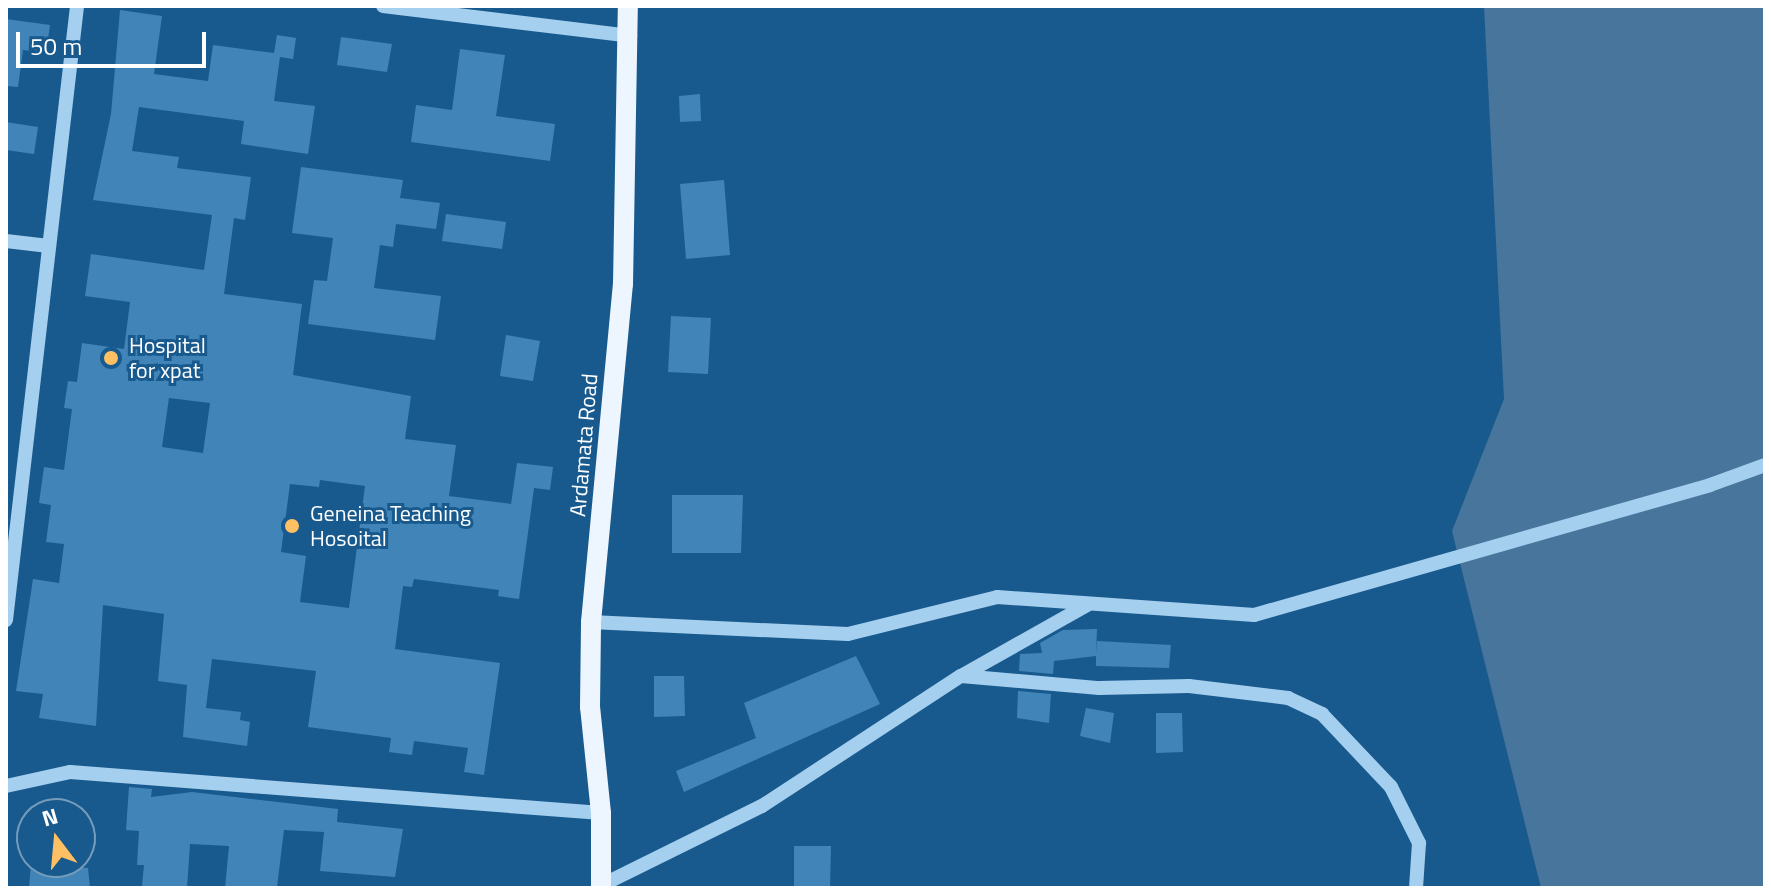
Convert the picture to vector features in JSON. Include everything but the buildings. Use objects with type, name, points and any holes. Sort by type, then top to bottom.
[{"type":"main road","name":"Ardamata Road","points":[[602,886],[601,813],[590,707],[591,622],[623,284],[630,36],[628,6]]},
{"type":"street","points":[[6,620],[77,6]]},
{"type":"street","points":[[383,6],[630,36]]},
{"type":"street","points":[[6,241],[49,246]]},
{"type":"street","points":[[591,622],[848,634],[997,597],[1254,615],[1696,490],[1765,465]]},
{"type":"street","points":[[602,886],[762,806],[961,676],[1088,605]]},
{"type":"street","points":[[961,676],[1099,688],[1189,686],[1288,698],[1322,714],[1391,787],[1419,843],[1416,888]]},
{"type":"street","points":[[6,786],[70,772],[601,813]]},
{"type":"water","points":[[1484,6],[1765,6],[1765,888],[1541,888],[1452,531],[1504,399]]},
{"type":"place","name":"Hospital for xpat","points":[[111,358]]},
{"type":"place","name":"Geneina Teaching Hosoital","points":[[292,526]]}]
